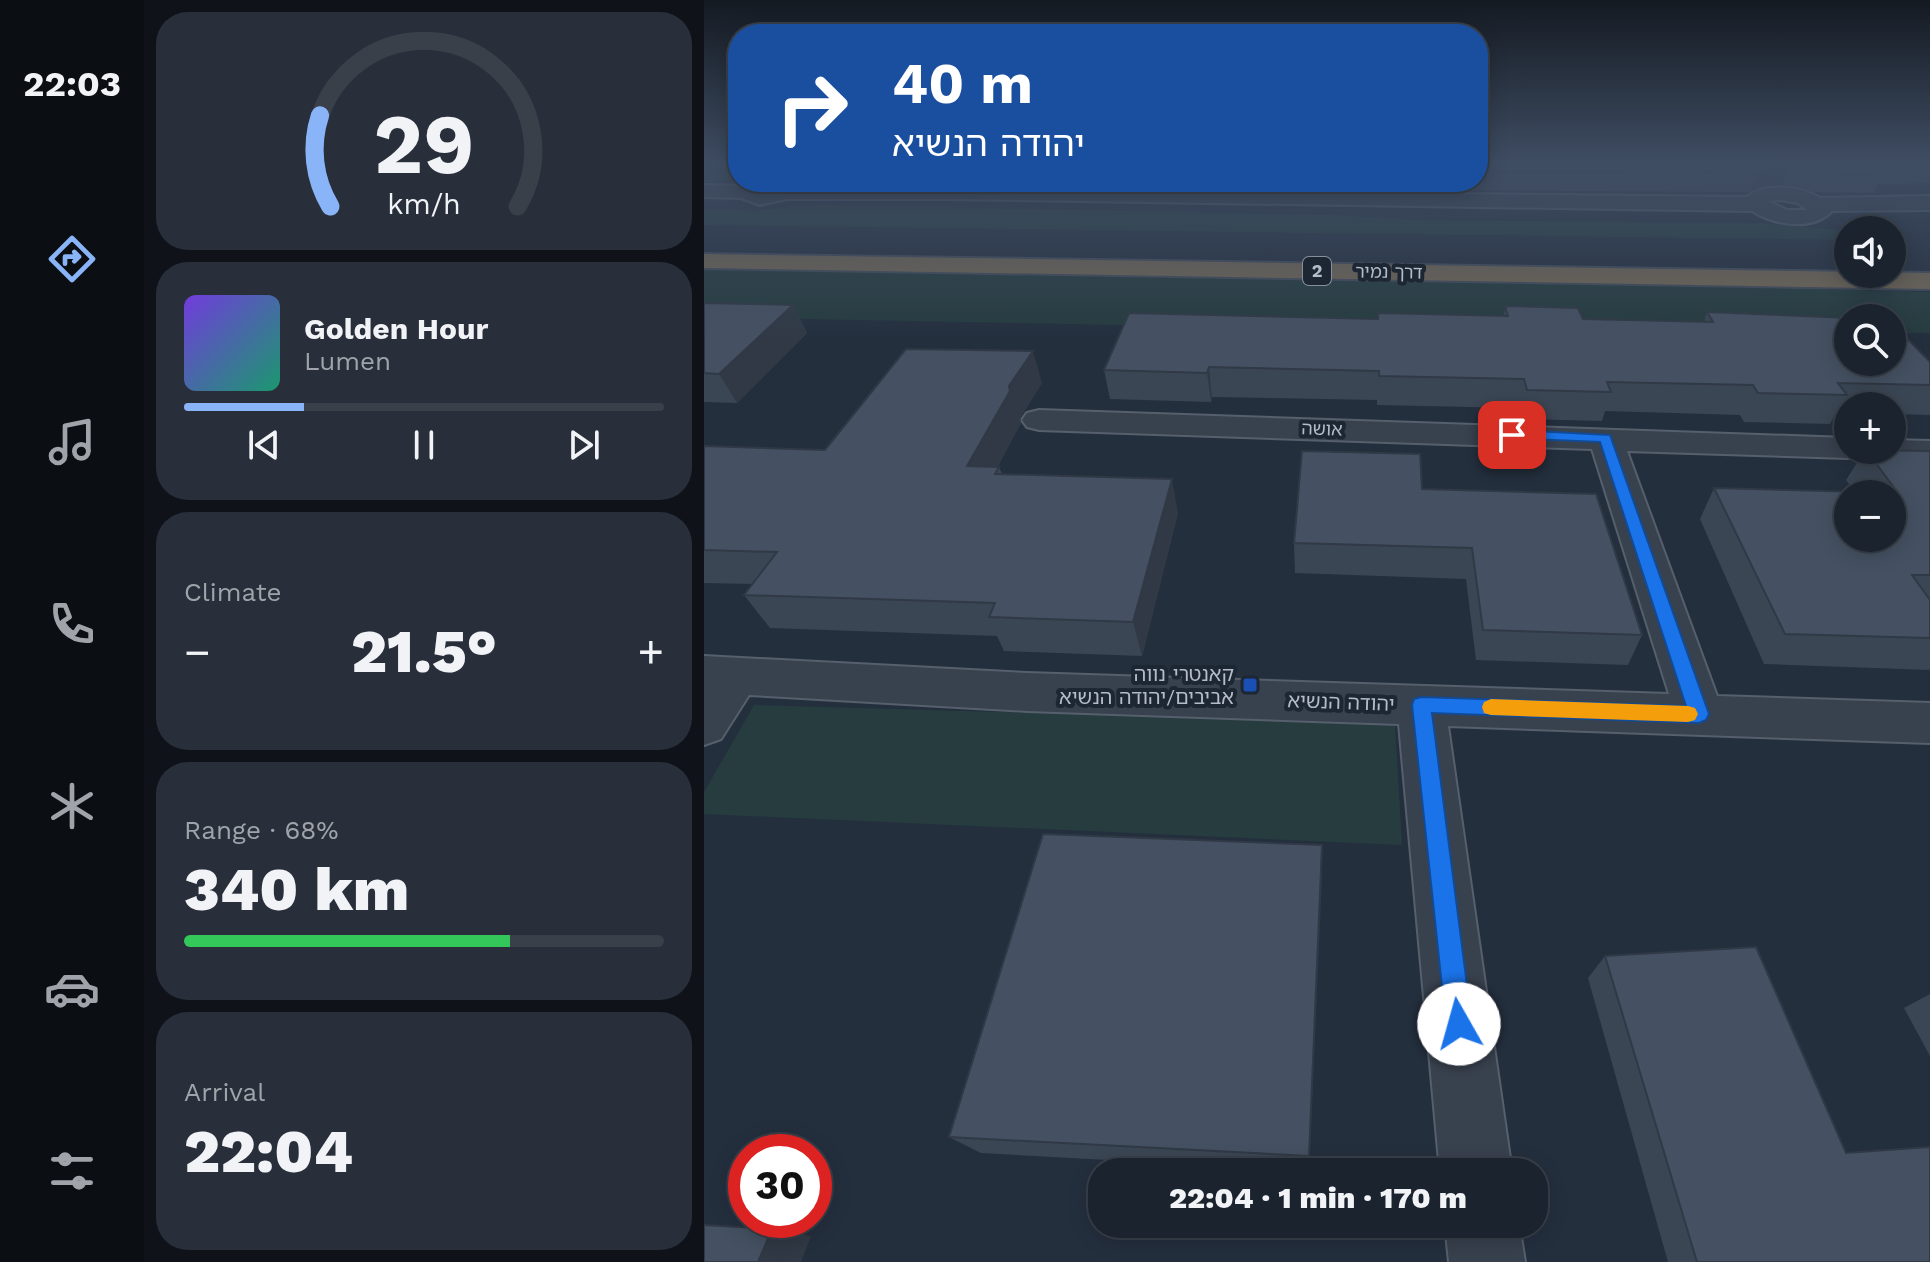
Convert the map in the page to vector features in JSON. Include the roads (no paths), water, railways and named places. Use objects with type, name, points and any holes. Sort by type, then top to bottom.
[{"type":"highway","name":"דרך נמיר","points":[[704,261],[1930,281]]},
{"type":"street","name":"אושה","points":[[1039,420],[1834,447]]},
{"type":"street","points":[[1605,438],[1699,714]]},
{"type":"street","points":[[1906,450],[1930,451]]},
{"type":"street","points":[[704,725],[721,675]]},
{"type":"street","name":"יהודה הנשיא","points":[[721,675],[1027,692],[1930,723]]},
{"type":"street","points":[[1421,705],[1474,1158]]},
{"type":"street","points":[[1484,1238],[1487,1262]]},
{"type":"place","name":"קאנטרי נווה אביבים/יהודה הנשיא","points":[[1250,685]]}]
